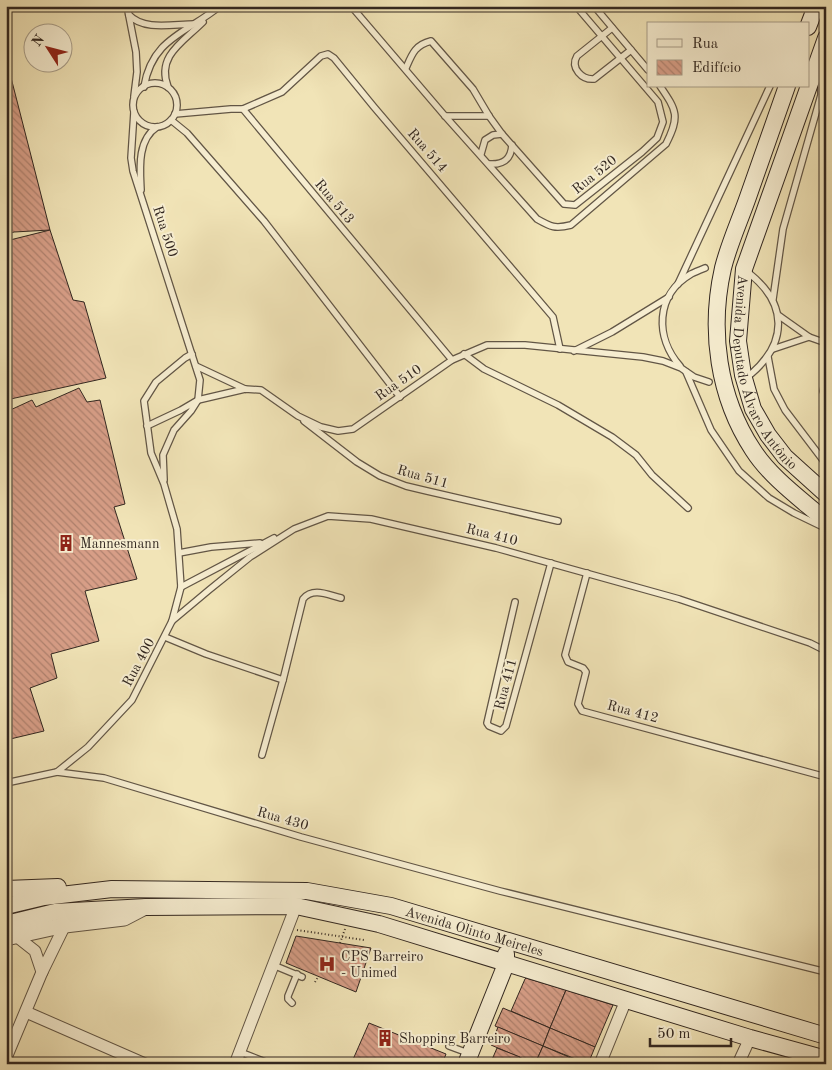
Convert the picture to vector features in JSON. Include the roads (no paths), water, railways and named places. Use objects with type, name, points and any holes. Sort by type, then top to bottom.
[{"type":"main road","points":[[810,22],[816,6]]},
{"type":"main road","name":"Avenida Deputado Álvaro Antônio","points":[[810,83],[824,44]]},
{"type":"main road","name":"Avenida Deputado Álvaro Antônio","points":[[786,88],[723,267],[716,311],[717,344],[723,382],[734,415],[753,451],[774,475],[826,521]]},
{"type":"main road","name":"Avenida Deputado Álvaro Antônio","points":[[808,88],[744,269],[738,341],[742,375],[753,409],[768,435],[785,457],[826,494]]},
{"type":"main road","name":"Avenida Olinto Meireles","points":[[6,889],[85,886],[112,889],[307,891],[391,906],[826,1036]]},
{"type":"main road","name":"Avenida Olinto Meireles","points":[[6,906],[44,897],[112,889]]},
{"type":"main road","name":"Avenida Olinto Meireles","points":[[10,933],[55,912],[146,907],[296,906],[379,924],[750,1038],[826,1059]]},
{"type":"main road","points":[[468,1059],[506,964],[507,941]]},
{"type":"street","points":[[235,1064],[296,906]]},
{"type":"street","name":"Avenida Olinto Meireles","points":[[10,933],[124,918],[146,907]]},
{"type":"street","points":[[6,1058],[42,972],[65,925]]},
{"type":"street","points":[[10,933],[35,951],[42,972]]},
{"type":"street","points":[[600,1064],[626,1000]]},
{"type":"street","points":[[26,1012],[144,1064]]},
{"type":"street","points":[[738,1064],[750,1038]]},
{"type":"lane","points":[[127,6],[137,62],[134,112],[141,122],[157,127],[171,120],[175,114],[176,99],[168,87],[164,70],[170,54],[220,6]]},
{"type":"lane","name":"Rua 520","points":[[351,6],[406,68],[445,116],[481,154],[537,219],[549,226],[558,228],[570,225],[666,144],[675,127],[674,107],[661,88]]},
{"type":"lane","name":"Rua 520","points":[[406,68],[420,44],[431,42],[473,89],[502,134],[564,204],[575,205],[657,138],[663,122],[658,102],[576,6]]},
{"type":"lane","points":[[594,6],[647,69]]},
{"type":"lane","points":[[134,101],[136,95],[144,86],[146,71],[164,45],[176,34],[213,12]]},
{"type":"lane","points":[[129,15],[137,22],[146,25],[194,24]]},
{"type":"lane","points":[[612,28],[577,56],[574,65],[582,77],[594,79],[632,50]]},
{"type":"lane","points":[[773,299],[783,229],[820,95],[824,44]]},
{"type":"lane","name":"Rua 514","points":[[243,109],[282,92],[320,56],[328,54],[334,58],[374,108],[553,317],[560,349]]},
{"type":"lane","points":[[144,86],[158,84],[168,87]]},
{"type":"lane","points":[[769,88],[678,284],[669,296],[664,311],[662,327],[665,342],[671,356],[684,370],[711,430],[739,471],[769,498],[794,513],[826,528]]},
{"type":"lane","points":[[175,114],[243,109]]},
{"type":"lane","name":"Rua 513","points":[[243,109],[452,360]]},
{"type":"lane","name":"Rua 500","points":[[134,112],[131,158],[133,171],[200,380],[198,400]]},
{"type":"lane","points":[[445,116],[489,116]]},
{"type":"lane","points":[[171,120],[187,133],[264,220],[400,396]]},
{"type":"lane","points":[[142,197],[140,162],[146,137],[157,127]]},
{"type":"lane","points":[[481,154],[485,140],[493,135],[502,134]]},
{"type":"lane","points":[[489,164],[504,162],[510,155],[512,144]]},
{"type":"lane","points":[[627,163],[631,166],[633,173]]},
{"type":"lane","points":[[615,173],[617,180],[622,183]]},
{"type":"lane","points":[[678,284],[691,274],[705,268]]},
{"type":"lane","points":[[750,274],[763,285],[773,299],[778,315],[778,333],[773,349],[764,363],[751,374]]},
{"type":"lane","points":[[574,351],[612,332],[669,296]]},
{"type":"lane","points":[[778,315],[809,336],[826,343]]},
{"type":"lane","points":[[773,349],[809,336]]},
{"type":"lane","name":"Rua 510","points":[[147,426],[198,400],[245,389],[261,390],[298,416],[321,426],[338,430],[353,429],[452,360],[487,345],[525,345],[643,357],[663,361],[684,370],[694,377],[709,382]]},
{"type":"lane","points":[[164,484],[150,453],[144,401],[156,382],[192,354]]},
{"type":"lane","points":[[464,354],[484,369],[558,405],[612,437],[636,455],[652,474],[688,508]]},
{"type":"lane","points":[[768,357],[774,389],[785,410],[826,464]]},
{"type":"lane","name":"Rua 510","points":[[196,366],[245,389]]},
{"type":"lane","points":[[826,378],[823,391],[826,398]]},
{"type":"lane","points":[[164,484],[163,455],[174,430],[192,411],[198,400]]},
{"type":"lane","name":"Rua 511","points":[[298,416],[337,448],[380,476],[428,492],[558,521]]},
{"type":"lane","name":"Rua 400","points":[[6,784],[58,772],[88,747],[132,700],[172,621],[181,587],[177,529],[164,484]]},
{"type":"lane","name":"Rua 410","points":[[172,621],[250,557],[294,528],[328,516],[371,519],[496,548],[679,599],[826,650]]},
{"type":"lane","points":[[181,587],[262,543],[294,528]]},
{"type":"lane","points":[[180,553],[211,547],[262,543]]},
{"type":"lane","name":"Rua 411","points":[[515,602],[487,723],[489,726],[501,731],[506,726],[551,564]]},
{"type":"lane","name":"Rua 412","points":[[587,573],[564,655],[568,662],[584,668],[586,672],[578,704],[582,711],[826,777]]},
{"type":"lane","points":[[262,755],[303,599],[308,594],[315,592],[341,598]]},
{"type":"lane","points":[[165,637],[206,654],[283,680]]},
{"type":"lane","name":"Rua 430","points":[[58,772],[104,778],[301,837],[500,891],[826,972]]},
{"type":"lane","points":[[273,965],[299,976],[288,996],[292,1003]]},
{"type":"lane","points":[[450,1046],[468,1059]]},
{"type":"lane","points":[[240,1052],[268,1063]]},
{"type":"place","name":"Mannesmann","points":[[66,543]]},
{"type":"place","name":"CPS Barreiro - Unimed","points":[[327,964]]},
{"type":"place","name":"Shopping Barreiro","points":[[385,1038]]}]
